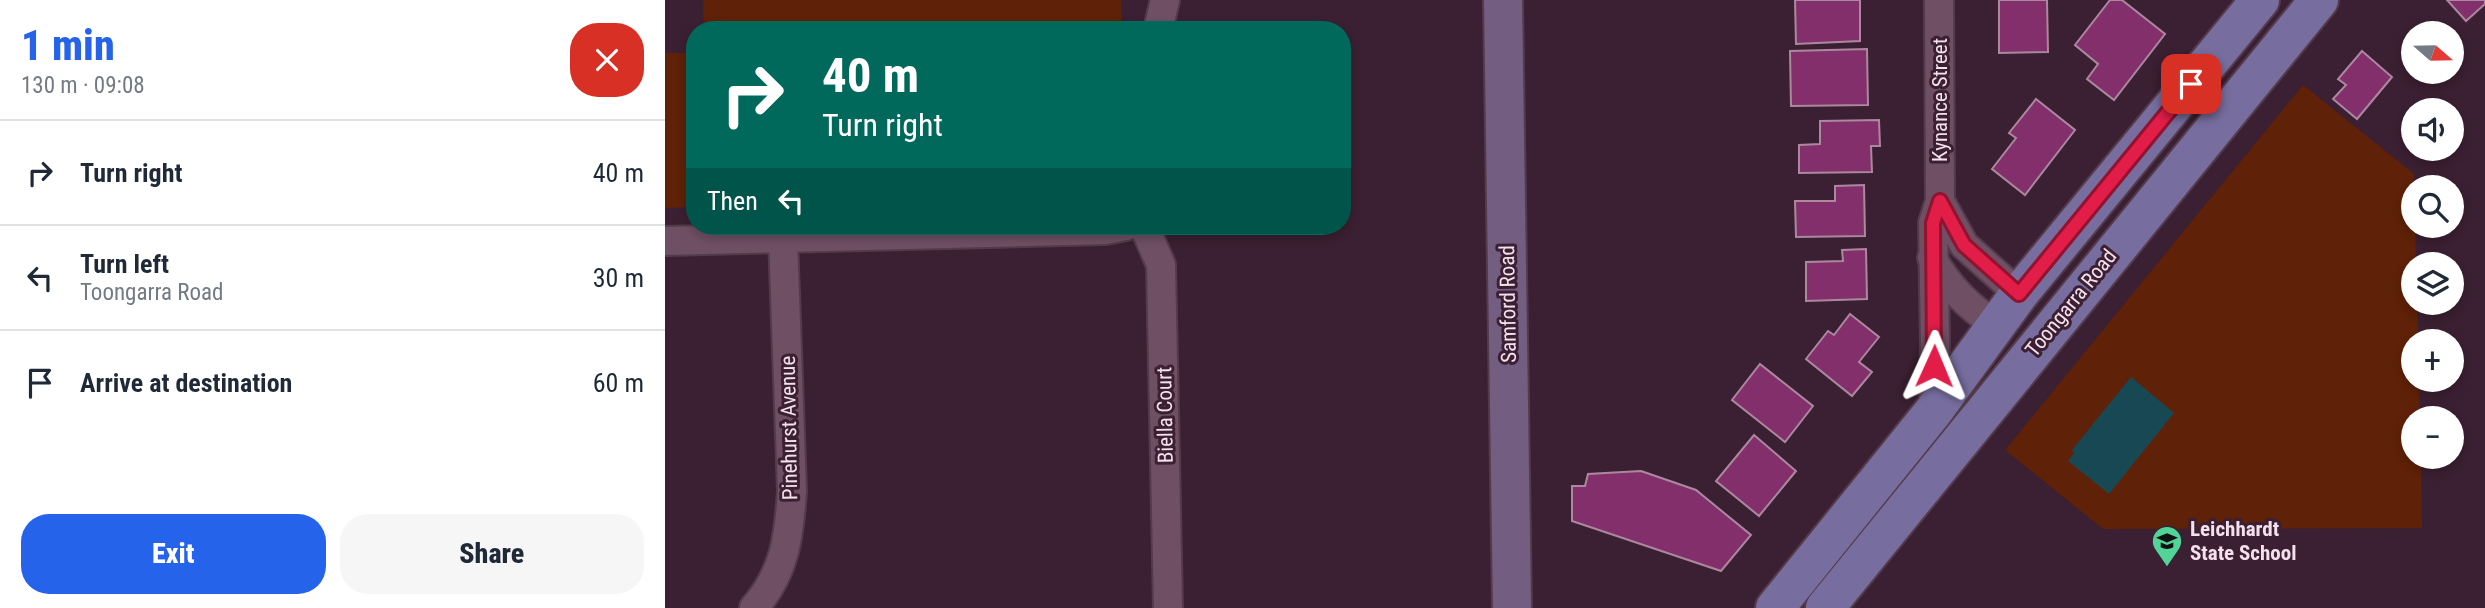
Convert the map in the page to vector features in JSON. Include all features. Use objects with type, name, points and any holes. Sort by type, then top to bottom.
[{"type":"main road","name":"Toongarra Road","points":[[1775,608],[1933,412],[2019,294],[2260,0]]},
{"type":"main road","name":"Toongarra Road","points":[[1825,608],[2319,0]]},
{"type":"main road","points":[[2019,294],[2040,341]]},
{"type":"main road","points":[[1997,326],[2040,341]]},
{"type":"street","points":[[1159,21],[1165,0]]},
{"type":"street","name":"Samford Road","points":[[1503,0],[1512,608]]},
{"type":"street","name":"Kynance Street","points":[[1933,412],[1933,223],[1940,201],[1939,0]]},
{"type":"street","points":[[1940,201],[1964,245],[2019,294]]},
{"type":"street","points":[[665,241],[904,235]]},
{"type":"street","name":"Biella Court","points":[[1148,235],[1161,265],[1168,608]]},
{"type":"street","name":"Pinehurst Avenue","points":[[754,608],[778,574],[790,532],[792,491],[783,238]]},
{"type":"street","points":[[1932,258],[1948,285],[1970,307],[1997,326]]},
{"type":"shaded area","points":[[703,0],[1121,0],[1122,21],[704,21]]},
{"type":"shaded area","points":[[665,53],[686,53],[686,207],[665,208]]},
{"type":"shaded area","points":[[2303,85],[2414,174],[2401,175],[2401,238],[2415,238],[2416,252],[2401,252],[2401,315],[2417,315],[2418,329],[2401,329],[2401,392],[2419,392],[2420,406],[2401,406],[2401,469],[2421,469],[2422,528],[2103,529],[2005,450]]},
{"type":"water","points":[[2131,377],[2174,413],[2109,494],[2068,461],[2074,453],[2072,450]]},
{"type":"building","points":[[1795,0],[1860,0],[1860,41],[1796,44]]},
{"type":"building","points":[[1999,0],[2047,0],[2048,52],[1999,53]]},
{"type":"building","points":[[2110,0],[2122,0],[2165,34],[2114,100],[2087,79],[2098,64],[2075,45]]},
{"type":"building","points":[[2447,0],[2485,0],[2485,4],[2466,21]]},
{"type":"building","points":[[1867,49],[1868,105],[1791,106],[1790,51]]},
{"type":"building","points":[[2362,51],[2392,77],[2357,119],[2333,99],[2346,85],[2338,79]]},
{"type":"building","points":[[2036,99],[2075,130],[2025,195],[1992,169],[2016,138],[2009,133]]},
{"type":"building","points":[[1879,120],[1880,146],[1871,146],[1872,172],[1799,173],[1799,145],[1820,144],[1820,121]]},
{"type":"building","points":[[1864,185],[1865,236],[1796,237],[1795,201],[1835,201],[1835,186]]},
{"type":"building","points":[[1866,249],[1867,299],[1806,301],[1806,262],[1843,261],[1842,250]]},
{"type":"building","points":[[1850,314],[1879,337],[1859,362],[1872,372],[1852,396],[1806,359],[1828,331],[1834,335]]},
{"type":"building","points":[[1760,364],[1813,406],[1785,442],[1732,400]]},
{"type":"building","points":[[1754,435],[1796,471],[1759,516],[1716,481]]},
{"type":"building","points":[[1641,471],[1696,490],[1751,535],[1721,571],[1572,521],[1572,486],[1585,486],[1588,474]]},
{"type":"place","name":"Leichhardt State School","points":[[2167,568]]},
{"type":"route","points":[[1934,366],[1933,223],[1940,201],[1964,245],[2019,294],[2191,84]]}]
